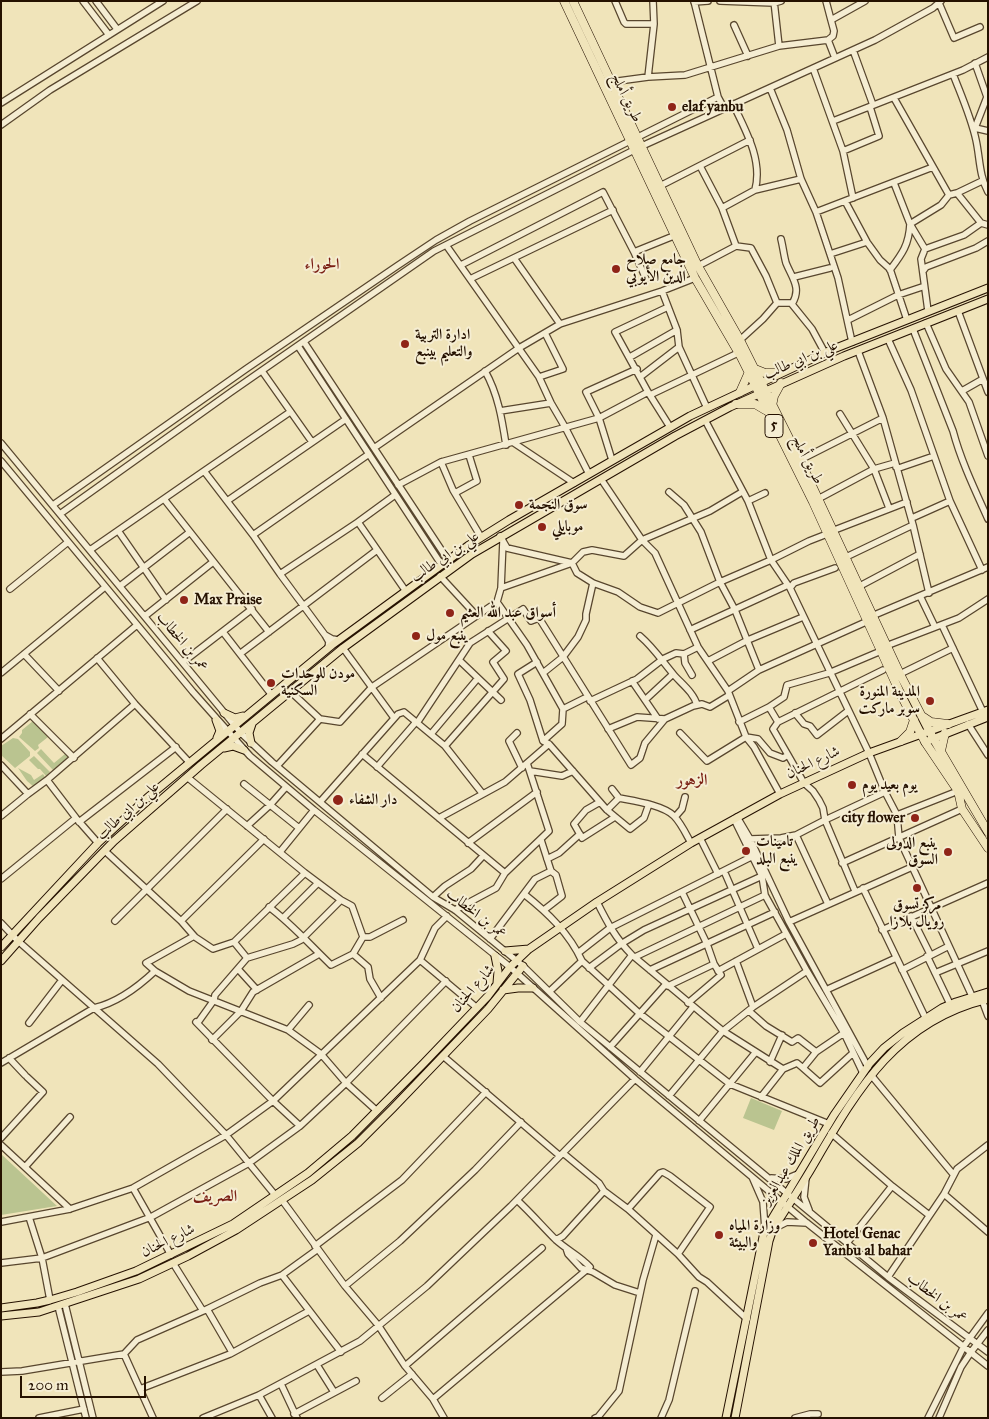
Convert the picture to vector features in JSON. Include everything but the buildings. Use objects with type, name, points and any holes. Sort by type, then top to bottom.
[{"type":"highway","name":"طريق أملج","points":[[564,1],[634,138]]},
{"type":"highway","name":"طريق أملج","points":[[573,1],[611,82],[695,278],[738,353],[761,382],[769,408],[870,619],[927,736],[958,791],[962,810],[988,848]]},
{"type":"highway","name":"طريق أملج","points":[[638,147],[660,186],[698,266],[740,340],[751,371],[753,385],[800,460],[818,498],[830,533],[858,587],[870,619]]},
{"type":"highway","points":[[740,392],[751,371],[778,374]]},
{"type":"highway","points":[[736,404],[755,404],[769,408],[781,383]]},
{"type":"highway","name":"طريق أملج","points":[[884,648],[900,674],[918,718]]},
{"type":"highway","points":[[901,741],[910,732],[918,718],[948,724]]},
{"type":"highway","points":[[941,751],[945,733]]},
{"type":"highway","name":"طريق أملج","points":[[927,736],[941,751],[988,832]]},
{"type":"main road","name":"علي بن ابي طالب","points":[[1,947],[98,843],[189,762],[328,648],[405,590],[482,537],[670,427],[753,385],[824,353],[988,288]]},
{"type":"main road","name":"علي بن ابي طالب","points":[[1,961],[105,851],[188,777],[343,648],[440,576],[602,479],[736,404],[858,350],[988,299]]},
{"type":"main road","points":[[224,713],[235,718],[246,715]]},
{"type":"main road","name":"شارع الحنان","points":[[927,736],[948,724],[986,713]]},
{"type":"main road","name":"شارع الحنان","points":[[1,1316],[39,1312],[139,1279],[236,1230],[312,1180],[358,1143],[488,1009],[516,973],[529,949],[597,902],[691,843],[780,794],[868,753],[901,741],[945,733],[968,724],[986,713]]},
{"type":"main road","points":[[215,741],[220,731],[216,720]]},
{"type":"main road","points":[[251,743],[249,733],[252,723]]},
{"type":"main road","points":[[221,749],[233,746],[244,750]]},
{"type":"main road","points":[[505,951],[529,949]]},
{"type":"main road","points":[[495,956],[498,970],[497,983]]},
{"type":"main road","name":"شارع الحنان","points":[[1,1308],[37,1304],[136,1271],[233,1224],[308,1173],[352,1136],[476,1007],[510,967],[520,963]]},
{"type":"main road","points":[[503,990],[533,988]]},
{"type":"main road","name":"طريق الملك عبدالعزيز","points":[[803,1175],[829,1124],[884,1048],[925,1017],[950,1004],[988,992]]},
{"type":"main road","name":"طريق الملك عبدالعزيز","points":[[735,1418],[769,1241],[785,1204],[832,1133],[867,1072],[914,1032],[945,1014],[985,1000]]},
{"type":"main road","name":"طريق الملك عبدالعزيز","points":[[726,1418],[765,1229],[785,1204]]},
{"type":"street","points":[[83,1],[109,34]]},
{"type":"street","points":[[96,1],[117,29]]},
{"type":"street","points":[[1,103],[163,1]]},
{"type":"street","points":[[1,125],[50,90],[197,1]]},
{"type":"street","points":[[615,1],[626,24],[654,24]]},
{"type":"street","points":[[648,77],[654,24],[653,1]]},
{"type":"street","points":[[708,1],[694,2],[712,67],[718,97],[724,108]]},
{"type":"street","points":[[720,1],[781,1]]},
{"type":"street","points":[[611,82],[685,75],[779,46],[828,40],[833,36],[834,31],[826,1]]},
{"type":"street","points":[[831,20],[865,1]]},
{"type":"street","points":[[774,2],[779,46]]},
{"type":"street","points":[[60,514],[434,251],[638,147],[853,50],[933,8],[940,2],[954,38],[980,28]]},
{"type":"street","points":[[734,25],[748,56]]},
{"type":"street","points":[[828,40],[835,58]]},
{"type":"street","points":[[843,151],[879,136],[872,106],[853,50]]},
{"type":"street","points":[[833,121],[953,74],[988,56]]},
{"type":"street","points":[[973,126],[987,97],[975,63]]},
{"type":"street","points":[[813,68],[843,151],[854,198]]},
{"type":"street","points":[[953,74],[973,126],[982,181],[988,192]]},
{"type":"street","points":[[770,88],[787,130],[801,179],[816,212],[838,278],[852,342]]},
{"type":"street","points":[[53,505],[246,369],[436,240],[470,221],[718,97]]},
{"type":"street","points":[[894,98],[949,195]]},
{"type":"street","points":[[733,104],[750,140],[758,176],[755,190]]},
{"type":"street","points":[[973,126],[988,131]]},
{"type":"street","points":[[660,186],[750,140]]},
{"type":"street","points":[[700,166],[722,208],[736,246]]},
{"type":"street","points":[[980,166],[988,166]]},
{"type":"street","points":[[816,212],[933,168]]},
{"type":"street","points":[[722,208],[755,190],[801,179]]},
{"type":"street","points":[[949,195],[982,181]]},
{"type":"street","points":[[894,183],[910,224],[924,249],[921,259],[928,311]]},
{"type":"street","points":[[460,265],[603,192],[646,279]]},
{"type":"street","points":[[957,193],[981,223],[988,225]]},
{"type":"street","points":[[910,224],[941,205],[947,200],[949,195]]},
{"type":"street","points":[[845,201],[867,242],[890,270],[907,320]]},
{"type":"street","points":[[470,279],[613,210]]},
{"type":"street","points":[[924,249],[964,235],[981,223]]},
{"type":"street","points":[[890,270],[905,249],[909,237],[910,224]]},
{"type":"street","points":[[634,252],[676,235]]},
{"type":"street","points":[[781,240],[785,262],[794,277],[796,296],[792,304]]},
{"type":"street","points":[[922,271],[926,267],[976,248],[988,241]]},
{"type":"street","points":[[830,254],[867,242]]},
{"type":"street","points":[[446,245],[539,377],[589,474]]},
{"type":"street","points":[[698,266],[736,246],[752,248],[777,303]]},
{"type":"street","points":[[514,258],[560,324]]},
{"type":"street","points":[[794,277],[830,268]]},
{"type":"street","points":[[374,448],[518,348],[560,324],[662,291],[695,278]]},
{"type":"street","points":[[848,320],[898,295],[922,287]]},
{"type":"street","points":[[662,291],[677,330],[679,347],[707,408]]},
{"type":"street","points":[[777,303],[792,304],[812,329],[824,353]]},
{"type":"street","points":[[740,340],[777,303]]},
{"type":"street","points":[[668,306],[616,332],[670,427]]},
{"type":"street","points":[[958,311],[988,392]]},
{"type":"street","points":[[926,323],[946,369],[969,402],[988,456]]},
{"type":"street","points":[[913,329],[964,463],[988,519]]},
{"type":"street","points":[[630,357],[677,330]]},
{"type":"street","points":[[539,377],[563,370],[545,333]]},
{"type":"street","points":[[608,729],[638,717],[662,719],[702,704],[710,707],[759,670],[985,568],[950,501],[911,390],[888,339]]},
{"type":"street","points":[[301,344],[394,495],[445,562]]},
{"type":"street","points":[[301,344],[374,448],[445,562]]},
{"type":"street","points":[[640,377],[679,347]]},
{"type":"street","points":[[858,350],[883,418],[907,502],[929,593]]},
{"type":"street","points":[[398,486],[441,462],[599,418],[738,353]]},
{"type":"street","points":[[612,460],[599,418],[586,392],[636,369]]},
{"type":"street","points":[[262,371],[312,442]]},
{"type":"street","points":[[485,371],[494,386],[506,445]]},
{"type":"street","points":[[962,391],[983,379]]},
{"type":"street","points":[[500,412],[551,403]]},
{"type":"street","points":[[90,550],[290,412]]},
{"type":"street","points":[[840,414],[874,469],[889,508]]},
{"type":"street","points":[[800,460],[883,418]]},
{"type":"street","points":[[227,501],[346,419]]},
{"type":"street","points":[[705,420],[748,502],[771,560],[789,586],[897,815],[899,838],[972,996]]},
{"type":"street","name":"عمر بن الخطاب","points":[[1,443],[4,451],[53,505],[224,713],[251,743],[433,898],[455,910],[520,963],[580,1022],[888,1277],[988,1352]]},
{"type":"street","points":[[514,443],[574,483]]},
{"type":"street","points":[[1,462],[4,451]]},
{"type":"street","points":[[253,535],[369,454]]},
{"type":"street","points":[[455,493],[477,481],[469,455]]},
{"type":"street","points":[[818,498],[874,469],[895,465],[900,468],[934,456]]},
{"type":"street","name":"عمر بن الخطاب","points":[[1,462],[216,720],[244,750],[314,810],[510,967],[635,1079],[807,1223],[988,1366]]},
{"type":"street","points":[[441,462],[455,493],[482,537]]},
{"type":"street","points":[[204,472],[253,535],[325,635],[328,648]]},
{"type":"street","points":[[602,479],[642,540],[655,553],[698,647],[728,693],[746,737],[754,747],[780,794]]},
{"type":"street","points":[[669,492],[684,505],[701,532],[720,582],[735,610],[759,670]]},
{"type":"street","points":[[501,588],[572,563],[583,552],[592,550],[624,556],[642,540],[693,518],[742,492]]},
{"type":"street","points":[[748,502],[766,494]]},
{"type":"street","points":[[280,574],[358,522],[394,495]]},
{"type":"street","points":[[164,499],[269,632]]},
{"type":"street","points":[[844,558],[950,501]]},
{"type":"street","points":[[572,563],[577,573],[593,583],[618,592],[640,607],[658,613],[809,541],[907,502]]},
{"type":"street","points":[[358,522],[405,590]]},
{"type":"street","points":[[118,532],[166,600]]},
{"type":"street","points":[[120,586],[190,532]]},
{"type":"street","points":[[502,539],[507,548],[572,563]]},
{"type":"street","points":[[291,692],[320,719],[340,722],[372,687],[497,602],[501,588],[502,539]]},
{"type":"street","points":[[10,589],[68,542]]},
{"type":"street","points":[[241,653],[377,550]]},
{"type":"street","points":[[858,587],[920,554]]},
{"type":"street","points":[[145,616],[213,562]]},
{"type":"street","points":[[690,630],[789,586],[835,568]]},
{"type":"street","points":[[440,576],[476,615]]},
{"type":"street","points":[[543,673],[563,657],[578,637],[586,620],[593,583]]},
{"type":"street","points":[[1,673],[105,587]]},
{"type":"street","points":[[920,596],[935,627]]},
{"type":"street","points":[[739,722],[784,697],[787,685],[830,673],[884,648],[959,618],[988,599]]},
{"type":"street","points":[[497,602],[537,662],[564,709],[562,724],[543,741]]},
{"type":"street","points":[[182,662],[252,609]]},
{"type":"street","points":[[378,767],[416,722],[470,644],[523,609],[532,621],[539,618],[631,765],[640,758],[645,743],[662,719]]},
{"type":"street","points":[[708,661],[748,640],[804,617]]},
{"type":"street","points":[[1,739],[137,625]]},
{"type":"street","points":[[942,625],[986,713]]},
{"type":"street","points":[[444,746],[504,678],[493,662],[506,651],[488,631]]},
{"type":"street","points":[[223,632],[271,694]]},
{"type":"street","points":[[325,635],[339,640]]},
{"type":"street","points":[[640,636],[696,699],[698,705]]},
{"type":"street","points":[[564,709],[632,681],[662,659],[676,653],[684,654],[698,647]]},
{"type":"street","points":[[343,648],[394,718]]},
{"type":"street","points":[[900,674],[953,648]]},
{"type":"street","points":[[24,654],[59,691]]},
{"type":"street","points":[[684,654],[685,663],[692,675]]},
{"type":"street","points":[[97,658],[135,704],[189,762]]},
{"type":"street","points":[[459,660],[501,700]]},
{"type":"street","points":[[537,662],[518,674],[530,700],[543,741],[549,744],[607,810],[630,829],[644,818],[649,804]]},
{"type":"street","points":[[855,891],[842,863],[819,800],[804,783],[773,729],[778,722],[883,670]]},
{"type":"street","points":[[645,700],[673,674]]},
{"type":"street","points":[[431,734],[478,678]]},
{"type":"street","points":[[632,681],[645,700],[662,719]]},
{"type":"street","points":[[1,816],[74,758],[135,704]]},
{"type":"street","points":[[769,707],[778,722]]},
{"type":"street","points":[[320,802],[394,718],[404,712],[444,746],[482,793]]},
{"type":"street","points":[[795,713],[804,724],[810,726],[818,735],[848,712]]},
{"type":"street","points":[[30,714],[74,758]]},
{"type":"street","points":[[277,766],[320,719]]},
{"type":"street","points":[[968,724],[988,755]]},
{"type":"street","points":[[517,732],[509,740],[522,768]]},
{"type":"street","points":[[680,733],[707,761],[746,737],[758,739],[770,753],[783,758],[788,755]]},
{"type":"street","points":[[439,818],[505,782],[549,744]]},
{"type":"street","points":[[1,879],[176,747]]},
{"type":"street","points":[[362,754],[504,873]]},
{"type":"street","points":[[455,910],[496,888],[504,873],[549,831],[527,763]]},
{"type":"street","points":[[1,766],[28,794]]},
{"type":"street","points":[[530,771],[562,776],[573,770]]},
{"type":"street","points":[[188,777],[305,873],[352,906],[363,937]]},
{"type":"street","points":[[47,780],[77,820],[98,843]]},
{"type":"street","points":[[244,784],[298,828]]},
{"type":"street","points":[[247,826],[286,787]]},
{"type":"street","points":[[612,789],[619,798],[649,804],[669,812],[675,817],[691,843]]},
{"type":"street","points":[[897,815],[958,791]]},
{"type":"street","points":[[468,843],[536,792]]},
{"type":"street","points":[[750,839],[781,838],[796,835],[885,792]]},
{"type":"street","points":[[675,817],[682,809],[685,797]]},
{"type":"street","points":[[607,810],[619,798]]},
{"type":"street","points":[[600,802],[586,810],[574,824],[582,838],[615,817]]},
{"type":"street","points":[[115,922],[227,809]]},
{"type":"street","points":[[280,852],[314,810]]},
{"type":"street","points":[[842,863],[962,810]]},
{"type":"street","points":[[736,818],[750,839],[789,922],[867,1072]]},
{"type":"street","points":[[736,818],[762,876],[765,895],[844,1033],[852,1053],[953,1174]]},
{"type":"street","points":[[548,859],[559,854],[580,834]]},
{"type":"street","points":[[796,835],[828,904]]},
{"type":"street","points":[[700,838],[733,890],[758,949]]},
{"type":"street","points":[[181,921],[264,839]]},
{"type":"street","points":[[541,840],[551,871],[556,875],[562,896],[544,910]]},
{"type":"street","points":[[105,851],[181,921],[194,936],[213,949],[234,942],[305,873]]},
{"type":"street","points":[[433,898],[445,886],[471,869],[483,856]]},
{"type":"street","points":[[578,953],[610,928],[753,856]]},
{"type":"street","points":[[789,922],[912,867]]},
{"type":"street","points":[[490,939],[535,879],[551,871]]},
{"type":"street","points":[[590,968],[621,944],[644,930],[762,876]]},
{"type":"street","points":[[284,918],[318,883]]},
{"type":"street","points":[[882,930],[988,883]]},
{"type":"street","points":[[863,888],[925,1017]]},
{"type":"street","points":[[682,892],[707,944],[714,964],[721,975],[688,1003]]},
{"type":"street","points":[[524,894],[561,927],[582,961],[609,986],[639,1013],[730,1084],[829,1124]]},
{"type":"street","points":[[580,1022],[634,956],[765,895]]},
{"type":"street","points":[[300,1126],[212,1040],[197,1021],[214,1000],[215,995],[247,958],[293,944],[302,938],[341,900]]},
{"type":"street","points":[[597,902],[610,928],[621,944],[634,956],[723,1031],[782,1069]]},
{"type":"street","points":[[269,907],[284,918],[331,965],[353,954],[363,937]]},
{"type":"street","points":[[650,970],[775,912]]},
{"type":"street","points":[[1,1222],[70,1209],[132,1188],[226,1135],[273,1101],[420,960],[435,928],[447,916]]},
{"type":"street","points":[[911,916],[950,1004]]},
{"type":"street","points":[[363,937],[370,937],[403,920]]},
{"type":"street","points":[[1,923],[18,941],[158,1064],[226,1135],[275,1195]]},
{"type":"street","points":[[718,971],[786,934]]},
{"type":"street","points":[[194,936],[146,963],[155,971],[188,991],[288,1030],[321,1054],[346,1083],[377,1111]]},
{"type":"street","points":[[234,942],[247,958]]},
{"type":"street","points":[[902,970],[949,946]]},
{"type":"street","points":[[935,973],[988,951]]},
{"type":"street","points":[[212,1040],[241,1011],[253,992],[319,954]]},
{"type":"street","points":[[353,954],[368,967],[370,979],[381,998]]},
{"type":"street","points":[[826,990],[896,958]]},
{"type":"street","points":[[420,960],[476,1007]]},
{"type":"street","points":[[550,991],[582,961]]},
{"type":"street","points":[[736,961],[751,1009],[766,1026],[792,1042],[798,1038],[816,1052]]},
{"type":"street","points":[[610,1047],[639,1013],[667,985],[714,964]]},
{"type":"street","points":[[238,969],[257,990]]},
{"type":"street","points":[[1,1062],[94,1008],[107,1005],[145,981],[155,971]]},
{"type":"street","points":[[670,1096],[723,1031],[751,1009],[807,971]]},
{"type":"street","points":[[29,1023],[62,980]]},
{"type":"street","points":[[1,1263],[42,1258],[150,1217],[249,1163],[300,1126],[346,1083],[446,982]]},
{"type":"street","points":[[985,1000],[988,1016]]},
{"type":"street","points":[[288,1030],[309,1005]]},
{"type":"street","points":[[640,1072],[693,1007]]},
{"type":"street","points":[[802,1068],[816,1052],[844,1033]]},
{"type":"street","points":[[770,1062],[782,1035]]},
{"type":"street","points":[[700,1121],[755,1052]]},
{"type":"street","points":[[761,1097],[782,1069],[797,1063],[820,1084],[852,1053]]},
{"type":"street","points":[[443,1056],[521,1122],[599,1183],[604,1191],[628,1209],[678,1254],[699,1277],[707,1282],[747,1319]]},
{"type":"street","points":[[1,1138],[43,1092],[9,1058]]},
{"type":"street","points":[[203,1418],[259,1395],[360,1341],[427,1286],[517,1200],[635,1079]]},
{"type":"street","points":[[1,1372],[22,1371],[124,1354],[137,1340],[260,1283],[282,1276],[402,1180],[486,1092]]},
{"type":"street","points":[[25,1167],[70,1117]]},
{"type":"street","points":[[345,1286],[400,1241],[475,1170],[521,1122]]},
{"type":"street","points":[[832,1133],[892,1186],[929,1215]]},
{"type":"street","points":[[1,1145],[70,1209]]},
{"type":"street","points":[[888,1277],[944,1194],[953,1174],[988,1145]]},
{"type":"street","points":[[628,1209],[663,1172],[710,1208],[678,1254]]},
{"type":"street","points":[[768,1177],[786,1180],[803,1175],[804,1197],[807,1207],[812,1214]]},
{"type":"street","points":[[752,1177],[763,1202],[765,1229]]},
{"type":"street","points":[[847,1243],[892,1186]]},
{"type":"street","points":[[132,1188],[171,1255]]},
{"type":"street","points":[[556,1240],[563,1236],[604,1191]]},
{"type":"street","points":[[944,1194],[988,1232]]},
{"type":"street","points":[[282,1200],[345,1286],[378,1325],[405,1366],[434,1399],[444,1418]]},
{"type":"street","points":[[517,1200],[566,1248],[568,1254],[582,1268],[615,1285],[640,1293]]},
{"type":"street","points":[[29,1217],[42,1258],[50,1300]]},
{"type":"street","points":[[773,1229],[787,1222],[807,1223]]},
{"type":"street","points":[[595,1418],[598,1417],[618,1391],[640,1293],[656,1235]]},
{"type":"street","points":[[405,1366],[542,1248]]},
{"type":"street","points":[[174,1263],[232,1352]]},
{"type":"street","points":[[434,1399],[588,1271]]},
{"type":"street","points":[[282,1276],[341,1352]]},
{"type":"street","points":[[661,1418],[669,1400],[695,1291]]},
{"type":"street","points":[[61,1305],[79,1361],[93,1418]]},
{"type":"street","points":[[61,1305],[72,1362],[86,1418]]},
{"type":"street","points":[[140,1389],[232,1352],[309,1311]]},
{"type":"street","points":[[928,1418],[964,1346],[988,1314]]},
{"type":"street","points":[[939,1418],[962,1367],[988,1330]]},
{"type":"street","points":[[124,1354],[153,1418]]},
{"type":"street","points":[[317,1365],[334,1392]]},
{"type":"street","points":[[382,1398],[412,1374]]},
{"type":"street","points":[[281,1384],[296,1416],[356,1380]]},
{"type":"street","points":[[259,1395],[272,1418]]},
{"type":"street","points":[[39,1418],[84,1409]]},
{"type":"street","points":[[795,1418],[818,1414]]},
{"type":"green space","points":[[33,721],[48,737],[38,745],[39,748],[35,751],[19,737],[22,730]]},
{"type":"green space","points":[[13,738],[18,739],[30,752],[30,756],[15,768],[1,755],[1,746]]},
{"type":"green space","points":[[41,749],[54,763],[65,754],[69,757],[53,770],[37,753]]},
{"type":"green space","points":[[34,756],[50,772],[46,776],[29,760]]},
{"type":"green space","points":[[18,768],[31,775],[34,780],[43,774],[45,777],[34,787]]},
{"type":"green space","points":[[751,1098],[782,1111],[774,1130],[743,1118]]},
{"type":"green space","points":[[1,1154],[57,1206],[1,1215]]},
{"type":"place","name":"elaf yanbu","points":[[672,107]]},
{"type":"place","name":"جامع صلاح الدين الأيوبي","points":[[616,269]]},
{"type":"place","name":"ادارة التربية والتعليم بينبع","points":[[405,344]]},
{"type":"place","name":"سوق النجمة","points":[[519,505]]},
{"type":"place","name":"موبايلي","points":[[542,527]]},
{"type":"place","name":"Max Praise","points":[[184,600]]},
{"type":"place","name":"أسواق عبد الله العثيم","points":[[450,613]]},
{"type":"place","name":"ينبع مول","points":[[416,636]]},
{"type":"place","name":"مودن للوحدات السكنية","points":[[271,683]]},
{"type":"place","name":"المدينة المنورة سوبر ماركت","points":[[930,701]]},
{"type":"place","name":"يوم بعيد يوم","points":[[852,785]]},
{"type":"place","name":"دار الشفاء","points":[[338,800]]},
{"type":"place","name":"city flower","points":[[915,818]]},
{"type":"place","name":"تامينات ينبع البلد","points":[[746,851]]},
{"type":"place","name":"ينبع الدولى السوق","points":[[948,852]]},
{"type":"place","name":"مركز تسوق رويال بلازا","points":[[917,888]]},
{"type":"place","name":"وزارة المياه والبيئة","points":[[719,1235]]},
{"type":"place","name":"Hotel Genac Yanbu al bahar","points":[[813,1243]]},
{"type":"district","name":"الحوراء","points":[[322,265]]},
{"type":"district","name":"الزهور","points":[[692,781]]},
{"type":"district","name":"الصريف","points":[[215,1197]]}]
